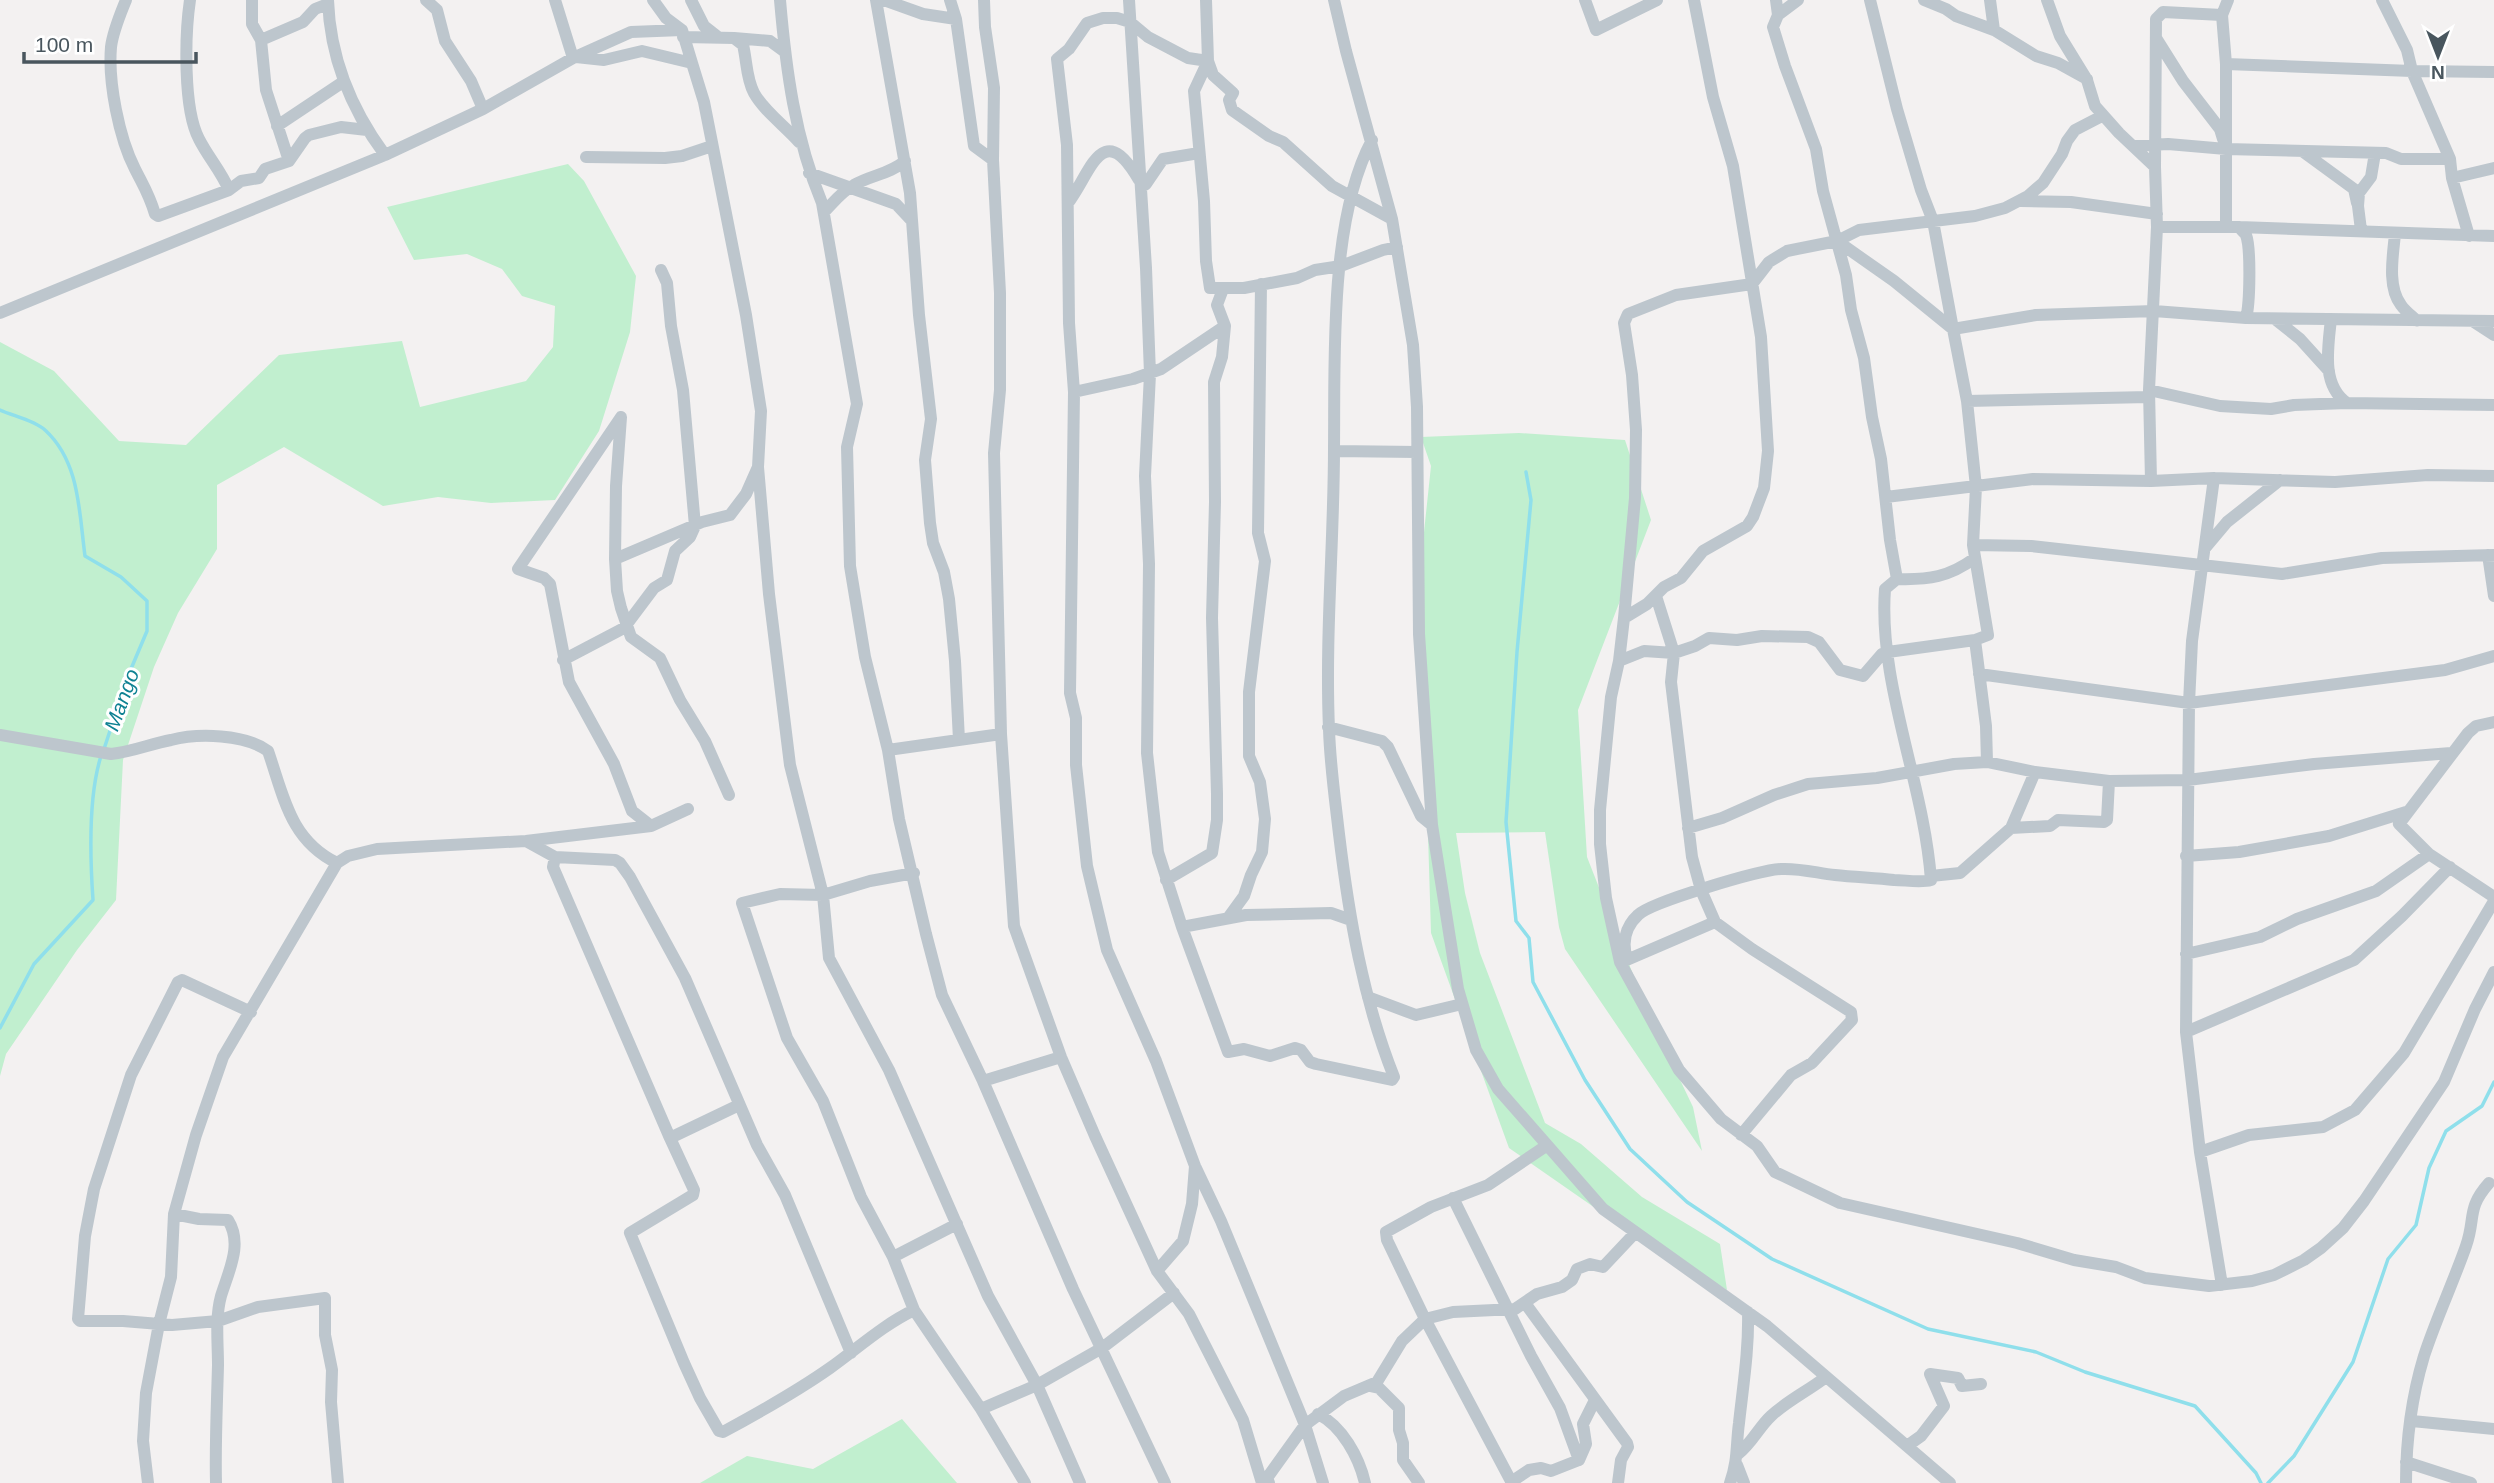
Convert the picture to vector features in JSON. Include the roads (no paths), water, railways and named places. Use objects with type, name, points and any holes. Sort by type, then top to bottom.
[{"type":"street","points":[[126,0],[116,23],[111,46],[112,85],[123,137],[134,168],[148,190],[155,214],[162,215],[229,190],[241,181],[259,178],[265,169],[289,161],[309,135],[341,127],[367,130]]},
{"type":"street","points":[[190,0],[187,54],[191,115],[198,138],[222,173],[229,190]]},
{"type":"street","points":[[251,0],[252,24],[261,40],[266,90],[289,161]]},
{"type":"street","points":[[426,0],[437,10],[445,41],[471,81],[482,109]]},
{"type":"street","points":[[555,0],[574,57]]},
{"type":"street","points":[[653,0],[682,34],[704,102],[746,316],[761,411],[758,467],[769,594],[790,765],[823,895],[829,958],[889,1070],[988,1296],[1037,1385],[1080,1483]]},
{"type":"street","points":[[691,0],[704,26],[718,37]]},
{"type":"street","points":[[780,0],[785,52],[801,144],[824,212],[857,404],[847,447],[850,566],[864,657],[888,750],[900,819],[926,934],[943,995],[1073,1289],[1165,1483]]},
{"type":"street","points":[[876,0],[910,193],[931,419],[925,460],[930,523],[933,543],[944,572],[948,599],[955,661],[959,740]]},
{"type":"street","points":[[884,0],[923,14],[956,19]]},
{"type":"street","points":[[950,0],[956,19],[974,146],[993,160]]},
{"type":"street","points":[[984,0],[994,88],[993,160],[1000,293],[1000,390],[994,453],[1001,734],[1014,926],[1060,1056],[1157,1271],[1189,1314],[1223,1386],[1243,1420],[1262,1483]]},
{"type":"street","points":[[1129,0],[1150,374],[1145,476],[1149,564],[1147,753],[1158,852],[1215,1023],[1229,1054],[1244,1049],[1270,1056],[1295,1048],[1301,1050],[1310,1062],[1392,1080],[1394,1077],[1377,1033],[1351,919],[1328,726],[1334,371],[1341,266],[1351,197],[1372,141]]},
{"type":"street","points":[[1206,0],[1208,61],[1213,75],[1233,93],[1229,100],[1232,110],[1269,136],[1283,142],[1332,186],[1392,219]]},
{"type":"street","points":[[1334,0],[1392,219],[1413,345],[1417,407],[1419,634],[1432,825],[1462,1004],[1476,1051],[1498,1089],[1603,1209],[1748,1312],[1950,1483]]},
{"type":"street","points":[[1585,0],[1596,30],[1657,0]]},
{"type":"street","points":[[1624,618],[1647,604],[1664,587],[1681,578],[1703,551],[1747,526],[1764,488],[1768,451],[1761,337],[1733,166],[1713,97],[1694,0]]},
{"type":"street","points":[[1776,0],[1778,15],[1773,27],[1784,66],[1816,149],[1823,191],[1864,358],[1898,579]]},
{"type":"street","points":[[1778,15],[1798,0]]},
{"type":"street","points":[[1619,661],[1644,651],[1674,653],[1709,638],[1737,640],[1762,636],[1808,637],[1819,642],[1840,670],[1863,676],[1882,654],[1985,638],[1988,628],[1974,552],[1976,487],[1967,401],[1954,328],[1933,221],[1921,190],[1870,0]]},
{"type":"street","points":[[1924,0],[1956,16],[1994,30],[2036,56],[2058,63],[2087,80]]},
{"type":"street","points":[[1990,0],[1994,30]]},
{"type":"street","points":[[2047,0],[2060,36],[2087,80],[2095,106],[2155,167]]},
{"type":"street","points":[[2228,0],[2222,15],[2226,64],[2226,149],[2232,227]]},
{"type":"street","points":[[2382,0],[2407,50],[2412,71],[2450,159],[2452,178],[2469,236]]},
{"type":"street","points":[[261,40],[303,22],[315,9],[328,2],[343,82],[367,130],[385,155]]},
{"type":"street","points":[[2151,481],[2149,393],[2157,221],[2157,19],[2163,12],[2222,15]]},
{"type":"street","points":[[1208,61],[1188,58],[1159,44],[1129,22],[1117,18],[1103,18],[1087,23],[1069,49],[1057,59],[1067,145],[1069,323],[1074,392],[1070,693],[1076,718],[1076,765],[1087,866],[1107,950],[1156,1061],[1195,1166],[1221,1221],[1305,1425],[1323,1483]]},
{"type":"street","points":[[0,313],[385,155],[482,109],[574,57],[631,32],[770,41],[785,52]]},
{"type":"street","points":[[734,38],[743,45],[754,92],[801,144]]},
{"type":"street","points":[[2156,38],[2220,129],[2226,149]]},
{"type":"street","points":[[574,57],[604,60],[642,51],[692,62]]},
{"type":"street","points":[[1208,61],[1194,91],[1209,285],[1213,289],[1254,287],[1297,278],[1315,270],[1341,266],[1397,247]]},
{"type":"street","points":[[2226,64],[2494,72]]},
{"type":"street","points":[[277,127],[343,82]]},
{"type":"street","points":[[2102,116],[2075,130],[2043,183],[2006,208],[1975,216],[1859,230],[1837,240],[1787,251],[1769,262],[1752,284],[1676,295],[1628,314],[1624,323],[1632,375],[1636,430],[1635,498],[1624,618],[1609,709],[1600,810],[1600,844],[1606,898],[1624,961],[1679,1070],[1721,1119],[1757,1146],[1775,1172],[1840,1203],[2017,1243],[2074,1260],[2116,1267],[2145,1278],[2197,1285],[2252,1281],[2289,1269],[2321,1248],[2343,1228],[2444,1082],[2494,972]]},
{"type":"street","points":[[2133,146],[2155,144],[2226,149],[2386,153],[2401,159],[2450,159]]},
{"type":"street","points":[[586,157],[665,158],[682,156],[712,146]]},
{"type":"street","points":[[2302,150],[2354,189],[2361,230]]},
{"type":"street","points":[[1068,203],[1087,169],[1102,153],[1109,151],[1127,159],[1141,185]]},
{"type":"street","points":[[1141,185],[1146,184],[1163,159],[1199,153]]},
{"type":"street","points":[[2358,206],[2359,193],[2371,177],[2375,153]]},
{"type":"street","points":[[824,212],[851,186],[879,173],[893,171],[905,161]]},
{"type":"street","points":[[2452,178],[2494,168]]},
{"type":"street","points":[[809,173],[896,204],[911,220]]},
{"type":"street","points":[[2018,202],[2071,202],[2157,221],[2232,227],[2494,236]]},
{"type":"street","points":[[2232,227],[2246,236],[2250,282],[2246,318]]},
{"type":"street","points":[[2395,234],[2393,282],[2402,306],[2417,321]]},
{"type":"street","points":[[1837,240],[1954,328],[2036,314],[2154,311],[2275,319],[2494,321]]},
{"type":"street","points":[[563,660],[624,628],[654,588],[667,580],[675,551],[690,537],[695,526],[683,390],[671,326],[667,283],[661,270]]},
{"type":"street","points":[[1228,918],[1244,896],[1262,852],[1265,820],[1260,782],[1249,755],[1249,692],[1265,561],[1258,533],[1261,284]]},
{"type":"street","points":[[1166,880],[1209,856],[1214,847],[1217,794],[1213,642],[1213,382],[1222,357],[1225,326],[1217,305],[1223,289]]},
{"type":"street","points":[[2275,319],[2300,339],[2329,372]]},
{"type":"street","points":[[2331,319],[2329,372],[2335,395],[2347,403]]},
{"type":"street","points":[[2472,321],[2494,335]]},
{"type":"street","points":[[1074,392],[1150,374],[1225,326]]},
{"type":"street","points":[[1967,401],[2149,393],[2220,406],[2271,409],[2294,405],[2347,403],[2494,405]]},
{"type":"street","points":[[651,826],[632,811],[614,764],[569,682],[550,584],[544,578],[517,569],[621,417],[616,486],[617,591],[631,637],[660,658],[680,700],[705,741],[729,795]]},
{"type":"street","points":[[1334,451],[1417,452]]},
{"type":"street","points":[[615,559],[695,526],[730,515],[746,494],[758,467]]},
{"type":"street","points":[[1886,497],[2033,479],[2151,481],[2214,478],[2334,482],[2427,475],[2494,476]]},
{"type":"street","points":[[2214,478],[2192,641],[2186,856],[2186,1032],[2200,1152],[2222,1285]]},
{"type":"street","points":[[2206,547],[2227,522],[2280,480]]},
{"type":"street","points":[[1624,961],[1624,944],[1629,925],[1639,913],[1700,890],[1779,869],[1930,881],[1912,771],[1892,685],[1884,630],[1885,589],[1898,579],[1957,572],[1974,552],[2031,546],[2282,574],[2382,558],[2491,555],[2494,596]]},
{"type":"street","points":[[1656,596],[1674,653],[1671,682],[1692,857],[1700,890],[1715,922],[1853,1016],[1825,1051],[1812,1063],[1791,1075],[1741,1135]]},
{"type":"street","points":[[1975,640],[1986,726],[1987,762]]},
{"type":"street","points":[[1979,674],[2189,703],[2445,670],[2494,656]]},
{"type":"street","points":[[2200,1152],[2249,1135],[2323,1127],[2355,1110],[2379,1079],[2404,1054],[2494,899],[2429,854],[2399,826],[2406,812],[2471,729],[2494,722]]},
{"type":"street","points":[[1328,726],[1382,741],[1388,747],[1421,816],[1432,825]]},
{"type":"street","points":[[888,750],[1001,734]]},
{"type":"street","points":[[0,736],[111,754],[129,752],[173,739],[214,736],[239,739],[262,747],[268,751],[292,821],[324,856],[337,863]]},
{"type":"street","points":[[1688,828],[1722,818],[1774,795],[1808,784],[1877,778],[1954,764],[1987,762],[2035,772],[2109,781],[2188,780],[2314,764],[2451,753]]},
{"type":"street","points":[[1931,876],[1959,873],[2011,828],[2035,772]]},
{"type":"street","points":[[2011,828],[2050,826],[2058,820],[2105,822],[2109,781]]},
{"type":"street","points":[[148,1483],[144,1441],[146,1393],[171,1277],[174,1214],[196,1135],[223,1057],[337,863],[348,856],[377,849],[526,841],[651,826],[688,809]]},
{"type":"street","points":[[2186,856],[2239,852],[2296,843],[2329,836],[2406,812]]},
{"type":"street","points":[[526,841],[555,857],[615,860],[620,863],[647,906],[685,978],[739,1105],[785,1195],[851,1353]]},
{"type":"street","points":[[2186,954],[2260,937],[2297,919],[2375,891],[2429,854]]},
{"type":"street","points":[[555,857],[553,867],[695,1192],[658,1218],[630,1233],[684,1363],[719,1431],[723,1432],[812,1380],[891,1322],[914,1310]]},
{"type":"street","points":[[2186,1032],[2347,964],[2402,916],[2450,867]]},
{"type":"street","points":[[914,873],[870,881],[823,895],[780,894],[742,903],[788,1038],[823,1101],[861,1197],[893,1257],[914,1310],[981,1409],[1025,1483]]},
{"type":"street","points":[[1182,928],[1246,915],[1331,914],[1351,919]]},
{"type":"street","points":[[1624,961],[1715,922]]},
{"type":"street","points":[[251,1012],[182,980],[178,982],[131,1075],[94,1189],[88,1216],[78,1319],[172,1325],[218,1321],[258,1307],[325,1298],[325,1335],[332,1370],[331,1402],[338,1483]]},
{"type":"street","points":[[1368,997],[1416,1015],[1462,1004]]},
{"type":"street","points":[[983,1081],[1060,1056]]},
{"type":"street","points":[[670,1138],[739,1105]]},
{"type":"street","points":[[1546,1146],[1488,1185],[1431,1207],[1386,1232],[1387,1240],[1425,1319],[1511,1482],[1529,1470],[1541,1468],[1551,1471],[1579,1460],[1586,1444],[1582,1434],[1583,1423],[1595,1400]]},
{"type":"street","points":[[1157,1271],[1183,1241],[1192,1204],[1195,1166]]},
{"type":"street","points":[[2406,1483],[2406,1462],[2424,1356],[2467,1243],[2474,1204],[2492,1182]]},
{"type":"street","points":[[1453,1198],[1508,1311],[1560,1408],[1579,1460]]},
{"type":"street","points":[[174,1214],[199,1219],[228,1220],[235,1232],[232,1260],[221,1298],[218,1321],[216,1483]]},
{"type":"street","points":[[893,1257],[957,1224]]},
{"type":"street","points":[[1269,1483],[1267,1478],[1305,1425],[1344,1396],[1377,1382],[1402,1341],[1425,1319],[1476,1310],[1508,1311],[1538,1294],[1562,1287],[1572,1280],[1577,1269],[1590,1264],[1603,1267],[1635,1233]]},
{"type":"street","points":[[981,1409],[1037,1385],[1102,1348],[1174,1293]]},
{"type":"street","points":[[1525,1303],[1553,1338],[1628,1447],[1621,1460],[1618,1483]]},
{"type":"street","points":[[1744,1483],[1738,1459],[1738,1429],[1746,1378],[1748,1312]]},
{"type":"street","points":[[1907,1446],[1921,1436],[1944,1406],[1930,1374],[1958,1378],[1962,1386],[1981,1384]]},
{"type":"street","points":[[1730,1483],[1738,1459],[1782,1405],[1826,1377]]},
{"type":"street","points":[[1370,1386],[1379,1388],[1399,1408],[1403,1460],[1419,1483]]},
{"type":"street","points":[[1318,1414],[1335,1425],[1361,1465],[1366,1483]]},
{"type":"street","points":[[2412,1421],[2494,1429]]},
{"type":"street","points":[[2406,1462],[2471,1483]]},
{"type":"waterway","name":"Mango","points":[[0,410],[40,427],[57,443],[76,489],[85,556],[121,577],[147,601],[147,631],[128,676],[104,749]]},
{"type":"waterway","points":[[1526,472],[1531,500],[1517,652],[1506,822],[1516,921],[1529,938],[1533,982],[1585,1080],[1630,1149],[1687,1202],[1772,1259],[1928,1329],[2036,1352],[2085,1372],[2195,1406],[2256,1473],[2261,1483]]},
{"type":"waterway","name":"Mango","points":[[0,1028],[34,964],[93,900],[92,808],[101,756]]},
{"type":"waterway","points":[[2268,1483],[2294,1456],[2353,1362],[2388,1259],[2416,1225],[2429,1168],[2446,1131],[2482,1106],[2494,1082]]}]
